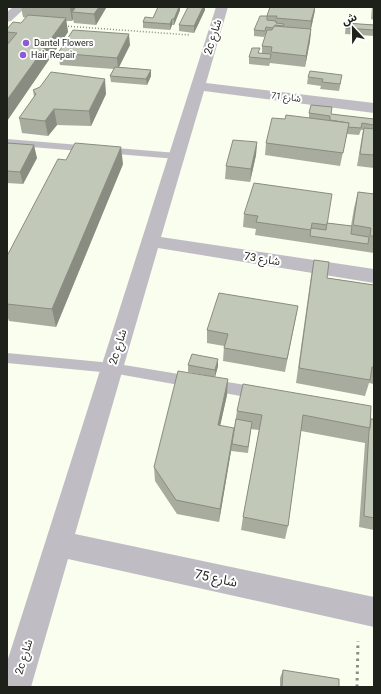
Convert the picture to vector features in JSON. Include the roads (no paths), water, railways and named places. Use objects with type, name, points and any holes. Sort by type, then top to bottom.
[{"type":"street","points":[[7,18],[20,7]]},
{"type":"street","name":"2c شارع","points":[[15,687],[222,7]]},
{"type":"street","name":"شارع 71","points":[[197,86],[374,108]]},
{"type":"street","name":"شارع 73","points":[[150,241],[374,276]]},
{"type":"street","name":"شارع 75","points":[[59,544],[366,610]]},
{"type":"lane","points":[[7,142],[177,156]]},
{"type":"lane","points":[[7,358],[112,368],[274,396]]},
{"type":"place","name":"Dantel Flowers","points":[[26,43]]},
{"type":"place","name":"Hair Repair","points":[[23,55]]}]
